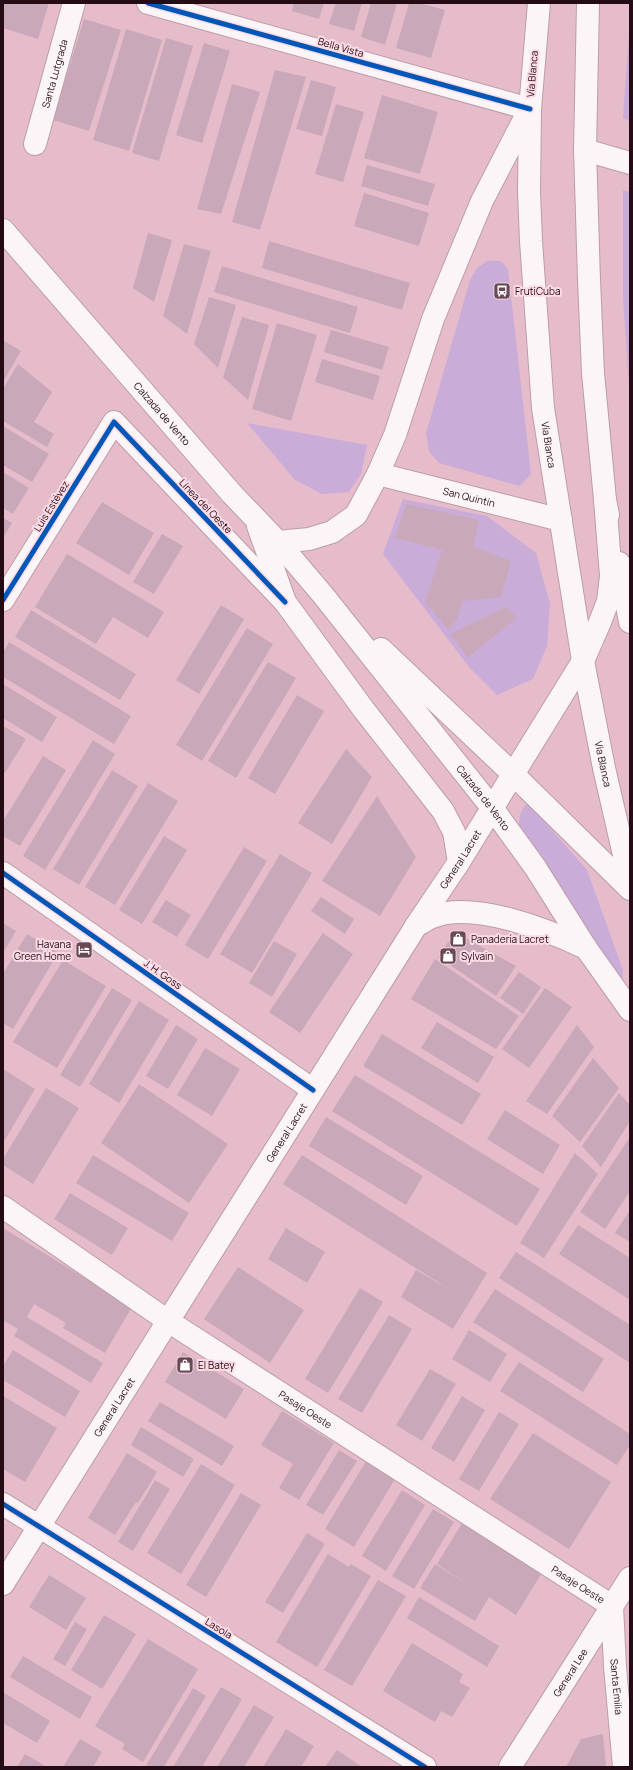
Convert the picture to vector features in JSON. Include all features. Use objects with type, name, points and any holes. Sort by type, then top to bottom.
[{"type":"main road","name":"Santa Lutgrada","points":[[35,144],[74,3]]},
{"type":"main road","name":"Bella Vista","points":[[148,3],[530,109]]},
{"type":"main road","name":"Vía Blanca","points":[[539,3],[530,109],[529,192],[542,400],[583,661],[604,768],[630,881]]},
{"type":"main road","points":[[588,3],[585,150],[593,357],[605,500],[624,565],[630,622]]},
{"type":"main road","points":[[278,542],[310,539],[332,532],[356,515],[378,474],[395,435],[433,319],[482,201],[530,109]]},
{"type":"main road","points":[[585,150],[630,164]]},
{"type":"main road","name":"Calzada de Vento","points":[[3,230],[232,494],[278,542],[323,595],[493,809],[535,867],[586,948],[630,1010]]},
{"type":"main road","name":"Luis Estévez","points":[[3,600],[114,422]]},
{"type":"main road","name":"Línea del Oeste","points":[[114,422],[285,602]]},
{"type":"main road","name":"San Quintín","points":[[378,474],[561,520]]},
{"type":"main road","name":"General Lacret","points":[[3,1584],[416,926],[460,862],[583,661],[608,601],[611,576],[605,500]]},
{"type":"main road","points":[[254,517],[285,602],[364,710],[443,811],[454,832],[460,862]]},
{"type":"main road","name":"Calzada de Vento","points":[[323,595],[513,774],[630,889]]},
{"type":"main road","name":"J. H. Goss","points":[[3,873],[313,1090]]},
{"type":"main road","points":[[416,926],[433,917],[463,912],[527,924],[554,933],[586,948]]},
{"type":"main road","name":"Pasaje Oeste","points":[[3,1207],[168,1321],[612,1606]]},
{"type":"main road","name":"Lasola","points":[[3,1504],[425,1767]]},
{"type":"main road","name":"General Lee","points":[[510,1767],[630,1578]]},
{"type":"main road","name":"Santa Emilia","points":[[612,1606],[615,1667],[624,1767]]},
{"type":"shaded area","points":[[630,20],[630,121],[623,118]]},
{"type":"shaded area","points":[[623,190],[630,192],[630,400],[623,298]]},
{"type":"shaded area","points":[[487,261],[501,261],[508,269],[531,474],[520,486],[439,463],[429,451],[426,433],[470,280],[477,268]]},
{"type":"shaded area","points":[[247,423],[367,445],[361,474],[349,492],[322,494],[295,480]]},
{"type":"shaded area","points":[[403,499],[487,516],[536,553],[550,604],[547,646],[533,679],[497,695],[469,667],[383,554]]},
{"type":"shaded area","points":[[528,803],[587,870],[623,970],[622,986],[520,836],[520,814]]},
{"type":"building","points":[[3,3],[49,3],[38,39],[3,28]]},
{"type":"building","points":[[294,3],[324,3],[319,19],[292,11]]},
{"type":"building","points":[[336,3],[362,3],[354,31],[329,24]]},
{"type":"building","points":[[371,3],[397,3],[385,45],[361,37]]},
{"type":"building","points":[[409,3],[419,3],[445,10],[431,58],[396,48]]},
{"type":"building","points":[[84,19],[121,30],[89,131],[53,120]]},
{"type":"building","points":[[126,29],[162,40],[129,151],[93,140]]},
{"type":"building","points":[[166,38],[193,46],[159,161],[132,153]]},
{"type":"building","points":[[204,43],[230,51],[202,143],[176,135]]},
{"type":"building","points":[[275,70],[306,77],[260,230],[232,222]]},
{"type":"building","points":[[311,80],[336,87],[322,136],[296,129]]},
{"type":"building","points":[[232,84],[260,92],[221,214],[197,209]]},
{"type":"building","points":[[382,95],[438,112],[420,174],[364,158]]},
{"type":"building","points":[[336,104],[364,112],[343,182],[315,174]]},
{"type":"building","points":[[367,165],[435,184],[428,206],[361,186]]},
{"type":"building","points":[[364,193],[429,213],[419,246],[354,226]]},
{"type":"building","points":[[148,233],[172,240],[154,302],[133,288]]},
{"type":"building","points":[[269,241],[410,283],[402,310],[262,268]]},
{"type":"building","points":[[184,244],[211,251],[187,334],[163,316]]},
{"type":"building","points":[[222,266],[358,307],[350,333],[214,292]]},
{"type":"building","points":[[209,297],[236,305],[218,368],[194,344]]},
{"type":"building","points":[[242,317],[269,325],[248,400],[223,377]]},
{"type":"building","points":[[277,323],[317,335],[291,421],[252,409]]},
{"type":"building","points":[[331,330],[389,347],[382,370],[324,352]]},
{"type":"building","points":[[3,340],[21,351],[3,382]]},
{"type":"building","points":[[322,359],[380,376],[373,400],[315,382]]},
{"type":"building","points":[[18,364],[52,392],[34,422],[54,434],[47,447],[3,421],[3,389]]},
{"type":"building","points":[[3,426],[49,454],[32,482],[3,465]]},
{"type":"building","points":[[3,472],[29,488],[13,514],[3,508]]},
{"type":"building","points":[[102,502],[154,533],[129,575],[76,543]]},
{"type":"building","points":[[406,504],[479,520],[473,547],[511,561],[501,597],[462,601],[457,620],[448,629],[425,602],[442,550],[395,538]]},
{"type":"building","points":[[3,518],[12,523],[3,538]]},
{"type":"building","points":[[162,534],[183,546],[154,594],[133,582]]},
{"type":"building","points":[[67,554],[164,612],[148,638],[113,617],[96,644],[35,607]]},
{"type":"building","points":[[221,605],[244,619],[199,694],[176,680]]},
{"type":"building","points":[[506,607],[517,618],[468,657],[450,634]]},
{"type":"building","points":[[31,610],[136,674],[120,700],[15,637]]},
{"type":"building","points":[[247,628],[273,644],[202,761],[176,745]]},
{"type":"building","points":[[9,642],[131,716],[114,744],[3,677],[3,653]]},
{"type":"building","points":[[268,662],[296,678],[236,778],[208,761]]},
{"type":"building","points":[[3,684],[57,717],[42,742],[3,718]]},
{"type":"building","points":[[297,695],[324,711],[275,794],[248,778]]},
{"type":"building","points":[[3,726],[26,739],[5,773],[3,772]]},
{"type":"building","points":[[93,740],[115,754],[45,870],[23,856]]},
{"type":"building","points":[[346,749],[372,777],[332,844],[298,823]]},
{"type":"building","points":[[43,756],[66,770],[20,846],[3,836],[3,821]]},
{"type":"building","points":[[112,770],[138,786],[79,885],[53,869]]},
{"type":"building","points":[[148,783],[178,801],[115,905],[85,887]]},
{"type":"building","points":[[377,796],[416,857],[380,916],[322,881]]},
{"type":"building","points":[[164,836],[187,850],[142,924],[119,910]]},
{"type":"building","points":[[244,847],[267,861],[208,959],[185,945]]},
{"type":"building","points":[[280,854],[312,873],[252,973],[220,954]]},
{"type":"building","points":[[321,897],[354,919],[345,934],[311,911]]},
{"type":"building","points":[[166,900],[191,915],[177,937],[152,922]]},
{"type":"building","points":[[3,923],[16,931],[3,953]]},
{"type":"building","points":[[455,932],[516,966],[496,996],[438,957]]},
{"type":"building","points":[[323,933],[353,954],[300,1033],[269,1012]]},
{"type":"building","points":[[27,934],[58,953],[13,1029],[3,1023],[3,974]]},
{"type":"building","points":[[274,941],[297,954],[272,997],[249,983]]},
{"type":"building","points":[[435,959],[519,1016],[496,1049],[411,999]]},
{"type":"building","points":[[63,960],[106,986],[57,1068],[13,1042]]},
{"type":"building","points":[[519,972],[541,987],[523,1014],[500,998]]},
{"type":"building","points":[[112,988],[132,1000],[80,1087],[60,1075]]},
{"type":"building","points":[[545,988],[572,1007],[529,1068],[502,1049]]},
{"type":"building","points":[[139,1001],[169,1020],[119,1103],[89,1084]]},
{"type":"building","points":[[437,1022],[494,1057],[478,1083],[421,1048]]},
{"type":"building","points":[[176,1025],[198,1039],[168,1089],[146,1076]]},
{"type":"building","points":[[577,1025],[594,1047],[547,1114],[526,1101]]},
{"type":"building","points":[[382,1034],[481,1094],[462,1125],[363,1066]]},
{"type":"building","points":[[205,1048],[240,1069],[212,1116],[177,1095]]},
{"type":"building","points":[[593,1058],[619,1088],[580,1142],[552,1116]]},
{"type":"building","points":[[3,1069],[35,1089],[3,1143]]},
{"type":"building","points":[[355,1075],[540,1189],[517,1226],[332,1111]]},
{"type":"building","points":[[139,1084],[228,1144],[189,1203],[101,1143]]},
{"type":"building","points":[[46,1088],[79,1108],[33,1184],[3,1165],[3,1159]]},
{"type":"building","points":[[619,1093],[630,1105],[630,1121],[601,1167],[582,1146]]},
{"type":"building","points":[[505,1110],[560,1145],[543,1174],[487,1139]]},
{"type":"building","points":[[326,1117],[423,1176],[406,1205],[309,1146]]},
{"type":"building","points":[[630,1137],[630,1191],[605,1229],[580,1212]]},
{"type":"building","points":[[575,1153],[598,1174],[544,1258],[520,1243]]},
{"type":"building","points":[[93,1155],[189,1213],[172,1241],[76,1183]]},
{"type":"building","points":[[302,1155],[487,1273],[453,1329],[401,1297],[416,1270],[452,1291],[283,1184]]},
{"type":"building","points":[[70,1193],[128,1228],[112,1255],[54,1219]]},
{"type":"building","points":[[630,1210],[630,1242],[615,1233]]},
{"type":"building","points":[[578,1225],[630,1258],[630,1300],[559,1254]]},
{"type":"building","points":[[3,1228],[132,1307],[105,1353],[63,1328],[66,1323],[34,1304],[27,1317],[103,1363],[91,1383],[14,1336],[18,1329],[3,1320]]},
{"type":"building","points":[[286,1228],[325,1252],[307,1283],[268,1259]]},
{"type":"building","points":[[516,1252],[630,1325],[630,1363],[499,1278]]},
{"type":"building","points":[[238,1267],[304,1310],[270,1363],[204,1319]]},
{"type":"building","points":[[360,1288],[383,1302],[328,1393],[305,1379]]},
{"type":"building","points":[[495,1289],[604,1359],[583,1392],[473,1322]]},
{"type":"building","points":[[389,1315],[412,1329],[362,1413],[338,1399]]},
{"type":"building","points":[[469,1330],[507,1354],[490,1382],[452,1359]]},
{"type":"building","points":[[13,1350],[80,1391],[65,1417],[3,1380],[3,1366]]},
{"type":"building","points":[[183,1352],[244,1389],[226,1419],[165,1382]]},
{"type":"building","points":[[519,1362],[630,1434],[630,1445],[617,1465],[500,1391]]},
{"type":"building","points":[[430,1369],[456,1384],[422,1441],[396,1425]]},
{"type":"building","points":[[3,1396],[57,1428],[25,1482],[3,1469]]},
{"type":"building","points":[[462,1396],[485,1410],[454,1462],[431,1448]]},
{"type":"building","points":[[160,1402],[234,1446],[222,1466],[148,1421]]},
{"type":"building","points":[[282,1411],[334,1443],[299,1500],[279,1488],[293,1464],[261,1445]]},
{"type":"building","points":[[499,1412],[519,1424],[479,1491],[459,1479]]},
{"type":"building","points":[[141,1427],[194,1459],[183,1477],[131,1445]]},
{"type":"building","points":[[533,1433],[611,1482],[569,1549],[490,1499]]},
{"type":"building","points":[[339,1450],[357,1461],[323,1515],[306,1505]]},
{"type":"building","points":[[127,1453],[157,1472],[138,1503],[136,1502],[115,1535],[88,1518]]},
{"type":"building","points":[[366,1461],[395,1479],[354,1547],[325,1529]]},
{"type":"building","points":[[201,1464],[235,1485],[181,1574],[147,1553]]},
{"type":"building","points":[[155,1480],[170,1489],[133,1551],[118,1542]]},
{"type":"building","points":[[402,1490],[425,1505],[386,1571],[362,1556]]},
{"type":"building","points":[[241,1493],[261,1505],[206,1597],[186,1585]]},
{"type":"building","points":[[433,1509],[454,1522],[414,1589],[392,1576]]},
{"type":"building","points":[[464,1520],[543,1571],[516,1615],[489,1597],[475,1621],[420,1588],[435,1564],[472,1587],[437,1564]]},
{"type":"building","points":[[307,1533],[325,1544],[283,1613],[265,1602]]},
{"type":"building","points":[[328,1554],[349,1567],[351,1564],[371,1576],[317,1667],[276,1642]]},
{"type":"building","points":[[49,1575],[86,1598],[66,1630],[29,1607]]},
{"type":"building","points":[[378,1580],[406,1596],[352,1686],[324,1670]]},
{"type":"building","points":[[419,1597],[499,1646],[487,1667],[407,1618]]},
{"type":"building","points":[[104,1615],[136,1634],[102,1689],[71,1670]]},
{"type":"building","points":[[75,1622],[87,1629],[65,1666],[53,1659]]},
{"type":"building","points":[[148,1639],[198,1669],[143,1762],[122,1749],[125,1744],[95,1726]]},
{"type":"building","points":[[412,1643],[463,1674],[459,1682],[470,1688],[452,1717],[441,1711],[435,1722],[383,1691]]},
{"type":"building","points":[[23,1656],[92,1697],[80,1719],[10,1677]]},
{"type":"building","points":[[221,1687],[242,1699],[202,1767],[173,1767]]},
{"type":"building","points":[[193,1688],[206,1696],[164,1767],[147,1767],[146,1766]]},
{"type":"building","points":[[3,1692],[50,1721],[37,1743],[3,1723]]},
{"type":"building","points":[[254,1705],[274,1717],[244,1767],[217,1767]]},
{"type":"building","points":[[286,1729],[314,1746],[301,1767],[263,1767]]},
{"type":"building","points":[[603,1734],[606,1767],[566,1767],[581,1739]]},
{"type":"building","points":[[80,1739],[102,1752],[93,1767],[63,1767]]},
{"type":"building","points":[[337,1750],[362,1767],[325,1767]]},
{"type":"building","points":[[25,1754],[47,1767],[17,1767]]},
{"type":"cycle path","points":[[148,3],[530,109]]},
{"type":"cycle path","points":[[3,600],[114,422],[285,602]]},
{"type":"cycle path","points":[[3,873],[313,1090]]},
{"type":"cycle path","points":[[3,1504],[425,1767]]},
{"type":"place","name":"FrutiCuba","points":[[502,291]]},
{"type":"place","name":"Panadería Lacret","points":[[458,939]]},
{"type":"place","name":"Havana Green Home","points":[[84,950]]},
{"type":"place","name":"Sylvain","points":[[448,956]]},
{"type":"place","name":"El Batey","points":[[185,1365]]}]
